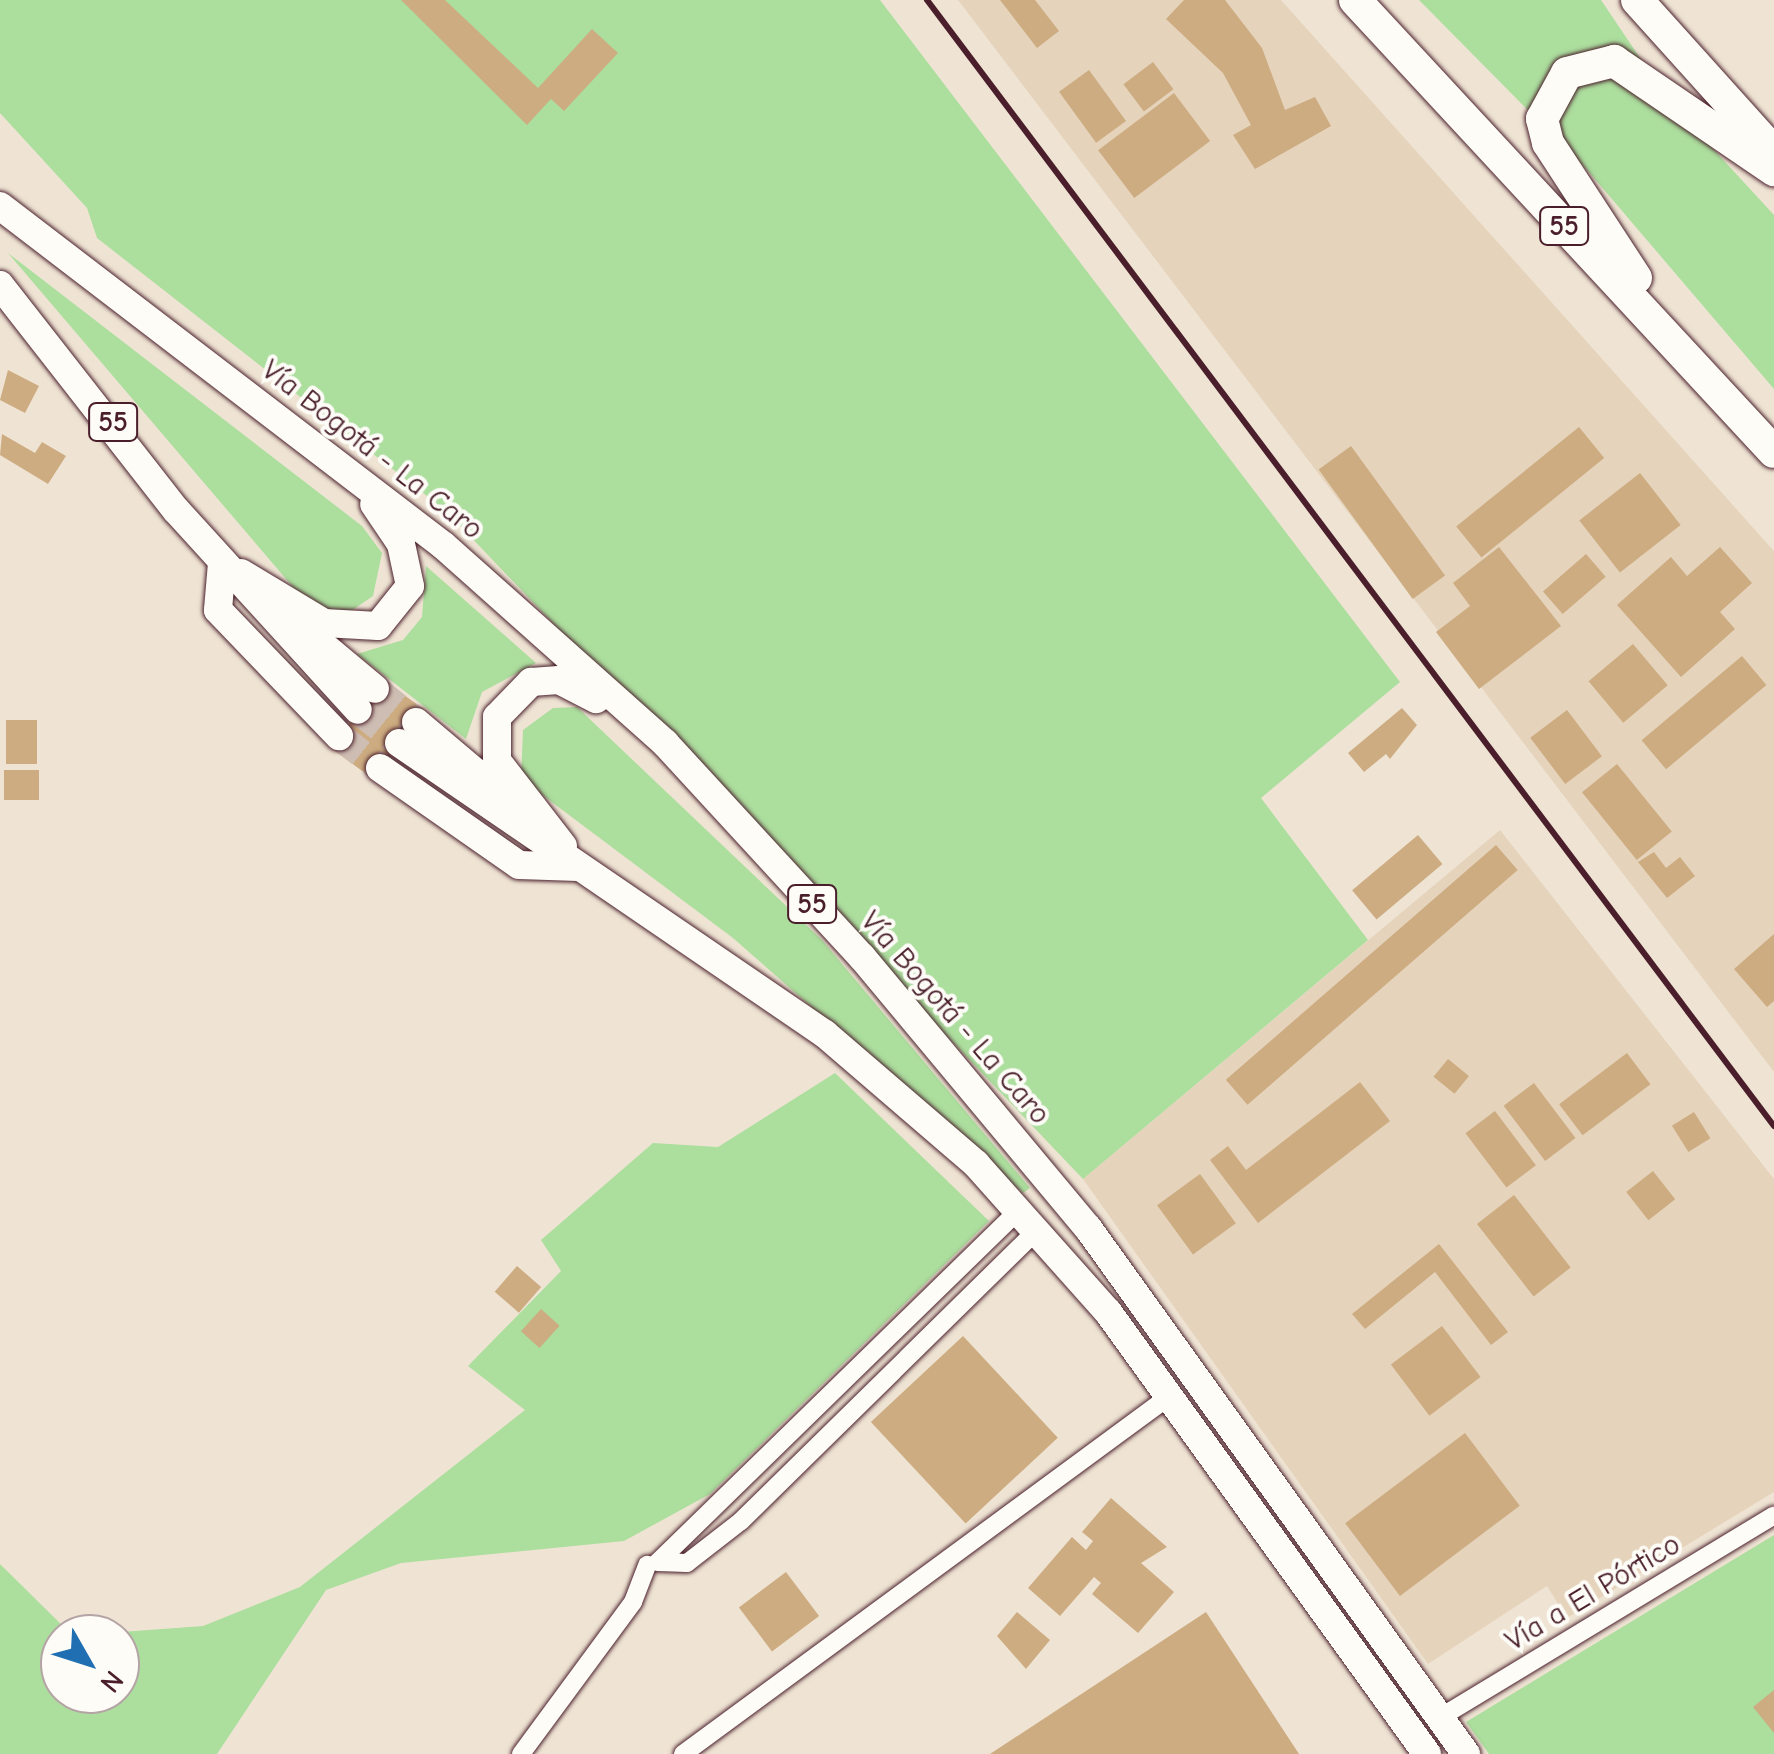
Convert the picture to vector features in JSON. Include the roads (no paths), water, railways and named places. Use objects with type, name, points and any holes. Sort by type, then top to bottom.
[{"type":"highway","name":"55","points":[[1355,0],[1774,452]]},
{"type":"highway","points":[[1637,0],[1774,152]]},
{"type":"highway","points":[[1712,384],[1557,166],[1542,118],[1567,72],[1614,61],[1774,170]]},
{"type":"main road","name":"Vía Bogotá - La Caro","points":[[0,206],[342,466],[665,743],[862,957],[1072,1208],[1466,1754]]},
{"type":"main road","name":"55","points":[[0,285],[222,562],[358,711]]},
{"type":"main road","points":[[222,562],[324,623],[359,630],[394,615],[410,586],[401,544],[342,466]]},
{"type":"main road","points":[[579,867],[497,761],[504,703],[532,682],[559,680],[665,743]]},
{"type":"main road","points":[[579,867],[518,865],[398,744],[825,1034],[1029,1218],[1172,1395],[1427,1754]]},
{"type":"street","points":[[1029,1218],[741,1521],[687,1563],[658,1562],[1029,1218]]},
{"type":"street","points":[[683,1754],[1172,1395]]},
{"type":"street","name":"Vía a El Pórtico","points":[[1440,1717],[1774,1515]]},
{"type":"street","points":[[520,1754],[633,1602],[648,1565]]},
{"type":"tunnel","points":[[375,689],[416,722]]},
{"type":"tunnel","points":[[358,710],[399,743]]},
{"type":"tunnel","points":[[339,736],[380,768]]},
{"type":"railway","points":[[927,0],[1774,1126]]}]
